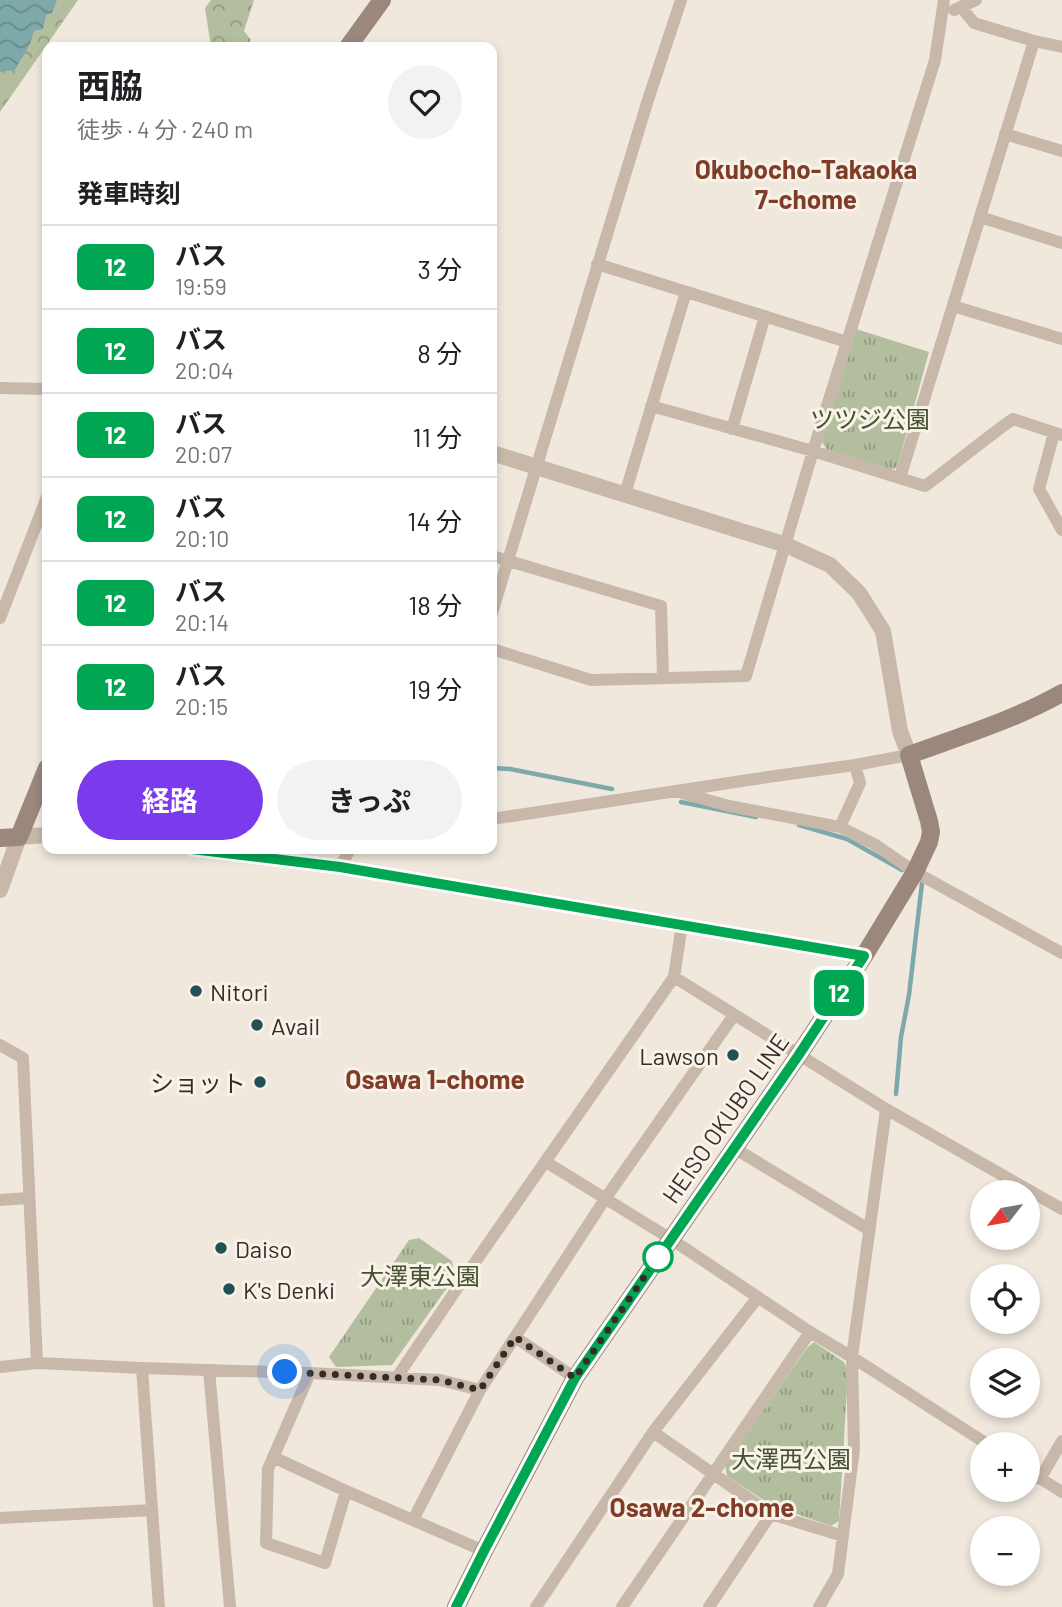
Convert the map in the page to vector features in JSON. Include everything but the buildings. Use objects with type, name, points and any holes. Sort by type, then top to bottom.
[{"type":"main road","points":[[352,42],[382,0]]},
{"type":"main road","points":[[909,755],[986,727],[1062,693]]},
{"type":"main road","name":"HEISO OKUBO LINE","points":[[463,1605],[484,1551],[575,1378],[798,1056],[915,872],[929,842],[930,832],[909,755]]},
{"type":"main road","points":[[0,838],[19,837],[42,780]]},
{"type":"street","points":[[497,598],[646,103],[681,0]]},
{"type":"street","points":[[497,651],[591,680],[746,676],[935,60],[944,0]]},
{"type":"street","points":[[942,15],[976,0]]},
{"type":"street","points":[[961,7],[974,23],[1062,47]]},
{"type":"street","points":[[900,478],[1034,41]]},
{"type":"street","points":[[1005,134],[1062,151]]},
{"type":"street","points":[[980,217],[1062,243]]},
{"type":"street","points":[[597,264],[847,342]]},
{"type":"street","points":[[625,494],[686,292]]},
{"type":"street","points":[[953,306],[1062,339]]},
{"type":"street","points":[[732,429],[765,316]]},
{"type":"street","points":[[0,388],[42,389]]},
{"type":"street","points":[[651,406],[813,451],[925,486],[1013,419],[1058,434],[1039,489],[1062,530]]},
{"type":"street","points":[[497,455],[786,545],[830,565],[859,593],[883,631],[900,731],[909,755],[497,818]]},
{"type":"street","points":[[0,618],[42,518]]},
{"type":"street","points":[[497,557],[661,606],[663,678]]},
{"type":"street","points":[[840,827],[860,783],[855,765]]},
{"type":"street","points":[[675,791],[729,806],[840,827],[874,844],[915,872],[1062,953]]},
{"type":"street","points":[[0,890],[19,837],[42,835]]},
{"type":"street","points":[[233,854],[340,867],[864,956]]},
{"type":"street","points":[[340,867],[347,854]]},
{"type":"street","points":[[397,1377],[674,978],[682,925]]},
{"type":"street","points":[[674,978],[886,1110],[1062,1209]]},
{"type":"street","points":[[413,1520],[480,1390],[605,1199],[734,1015]]},
{"type":"street","points":[[0,1045],[23,1058],[37,1363]]},
{"type":"street","points":[[819,1607],[838,1574],[854,1449],[852,1357],[886,1110]]},
{"type":"street","points":[[734,1148],[869,1229]]},
{"type":"street","points":[[546,1162],[671,1239],[810,1332],[970,1434]]},
{"type":"street","points":[[0,1199],[28,1198]]},
{"type":"street","points":[[536,1607],[653,1432],[758,1297]]},
{"type":"street","points":[[622,1607],[810,1332]]},
{"type":"street","points":[[515,1337],[575,1378]]},
{"type":"street","points":[[0,1367],[37,1363],[397,1377],[440,1380],[480,1390]]},
{"type":"street","points":[[142,1368],[159,1607]]},
{"type":"street","points":[[208,1370],[230,1607]]},
{"type":"street","points":[[310,1373],[268,1469],[266,1543],[325,1563],[346,1490]]},
{"type":"street","points":[[653,1432],[771,1514],[843,1535]]},
{"type":"street","points":[[1062,1441],[1040,1479],[1062,1492]]},
{"type":"street","points":[[273,1457],[484,1551]]},
{"type":"street","points":[[0,1518],[152,1510]]},
{"type":"street","points":[[709,1607],[771,1514]]},
{"type":"green space","points":[[0,0],[78,0],[49,42],[42,42],[42,52],[0,112]]},
{"type":"green space","points":[[211,0],[254,0],[244,31],[250,42],[210,42],[205,8]]},
{"type":"green space","name":"ツツジ公園","points":[[856,329],[929,352],[897,468],[890,470],[827,450],[822,442]]},
{"type":"green space","name":"大澤東公園","points":[[419,1238],[452,1261],[454,1278],[392,1365],[336,1367],[329,1357],[409,1240]]},
{"type":"green space","name":"大澤西公園","points":[[814,1342],[844,1362],[848,1372],[839,1521],[831,1526],[771,1505],[727,1476],[725,1465],[807,1348]]},
{"type":"water","points":[[0,0],[57,0],[52,13],[46,15],[43,29],[34,31],[15,70],[0,72]]},
{"type":"waterway","points":[[497,768],[612,789]]},
{"type":"waterway","points":[[681,802],[756,817]]},
{"type":"waterway","points":[[799,825],[847,839],[902,870]]},
{"type":"waterway","points":[[896,1094],[922,883]]},
{"type":"bus line","name":"12","points":[[233,854],[340,867],[864,956],[575,1378],[456,1607]]},
{"type":"place","name":"Nitori","points":[[196,991]]},
{"type":"place","name":"Avail","points":[[257,1025]]},
{"type":"place","name":"Lawson","points":[[733,1055]]},
{"type":"place","name":"ショット","points":[[260,1082]]},
{"type":"place","name":"Daiso","points":[[221,1248]]},
{"type":"place","name":"K's Denki","points":[[229,1289]]},
{"type":"district","name":"Okubocho-Takaoka 7-chome","points":[[806,183]]},
{"type":"district","name":"Osawa 1-chome","points":[[435,1078]]},
{"type":"district","name":"Osawa 2-chome","points":[[702,1506]]},
{"type":"route","points":[[285,1372],[440,1380],[480,1390],[515,1337],[575,1378],[658,1257]]}]
